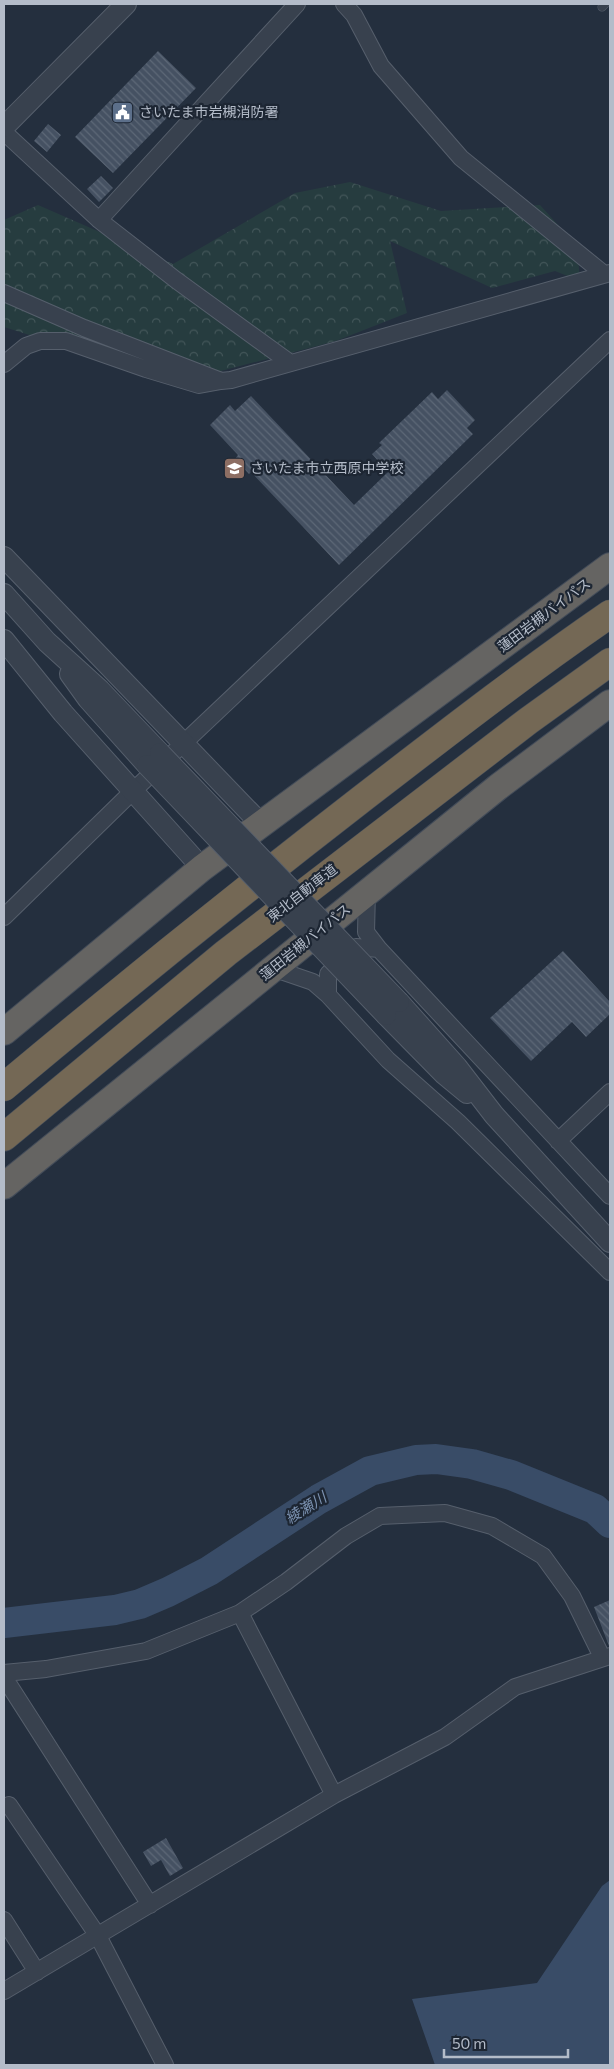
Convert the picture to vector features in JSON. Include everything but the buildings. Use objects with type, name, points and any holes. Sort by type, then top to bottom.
[{"type":"highway","name":"蓮田岩槻バイパス","points":[[4,1032],[202,868],[610,566]]},
{"type":"highway","points":[[4,1087],[197,927],[452,729],[610,614]]},
{"type":"highway","name":"東北自動車道","points":[[4,1136],[226,953],[513,732],[610,662]]},
{"type":"highway","name":"蓮田岩槻バイパス","points":[[4,1186],[367,891],[498,787],[610,703]]},
{"type":"street","points":[[4,127],[126,4]]},
{"type":"street","points":[[98,220],[297,4]]},
{"type":"street","points":[[344,4],[354,15],[381,66],[461,158],[607,274]]},
{"type":"street","points":[[4,132],[98,220],[176,280],[290,362]]},
{"type":"street","points":[[4,364],[26,346],[40,341],[66,341],[199,385],[230,380],[607,274]]},
{"type":"street","points":[[4,293],[84,328],[221,380]]},
{"type":"street","points":[[4,917],[133,791],[610,340]]},
{"type":"street","points":[[4,557],[261,824]]},
{"type":"street","points":[[4,594],[47,642],[88,699],[153,759],[392,1008],[444,1074],[494,1115],[610,1242]]},
{"type":"street","points":[[4,640],[63,713],[202,868]]},
{"type":"street","points":[[367,891],[366,932],[379,949],[610,1196]]},
{"type":"street","points":[[328,995],[328,974],[356,947],[379,949]]},
{"type":"street","points":[[272,968],[313,982],[328,995],[388,1060],[458,1122],[610,1272]]},
{"type":"street","points":[[558,1141],[610,1092]]},
{"type":"street","points":[[4,1673],[46,1669],[146,1650],[240,1612],[286,1582],[346,1536],[380,1516],[445,1513],[492,1526],[543,1556],[572,1596],[606,1656],[515,1687],[445,1737],[334,1795],[4,1992]]},
{"type":"street","points":[[240,1612],[334,1795]]},
{"type":"street","points":[[4,1677],[150,1905]]},
{"type":"street","points":[[9,1805],[98,1936],[165,2065]]},
{"type":"street","points":[[4,1920],[37,1972]]},
{"type":"green space","points":[[350,182],[441,211],[540,205],[577,246],[580,281],[555,271],[492,288],[390,241],[407,313],[336,341],[198,377],[39,338],[4,327],[4,220],[38,205],[173,264],[295,193]]},
{"type":"water","points":[[610,1880],[610,2065],[435,2065],[412,1999],[537,1983],[602,1886]]},
{"type":"waterway","name":"綾瀬川","points":[[4,1623],[115,1610],[140,1604],[209,1571],[319,1499],[370,1471],[416,1460],[436,1459],[472,1464],[511,1475],[595,1509],[610,1523]]},
{"type":"place","name":"さいたま市岩槻消防署","points":[[123,112]]},
{"type":"place","name":"さいたま市立西原中学校","points":[[234,468]]}]
